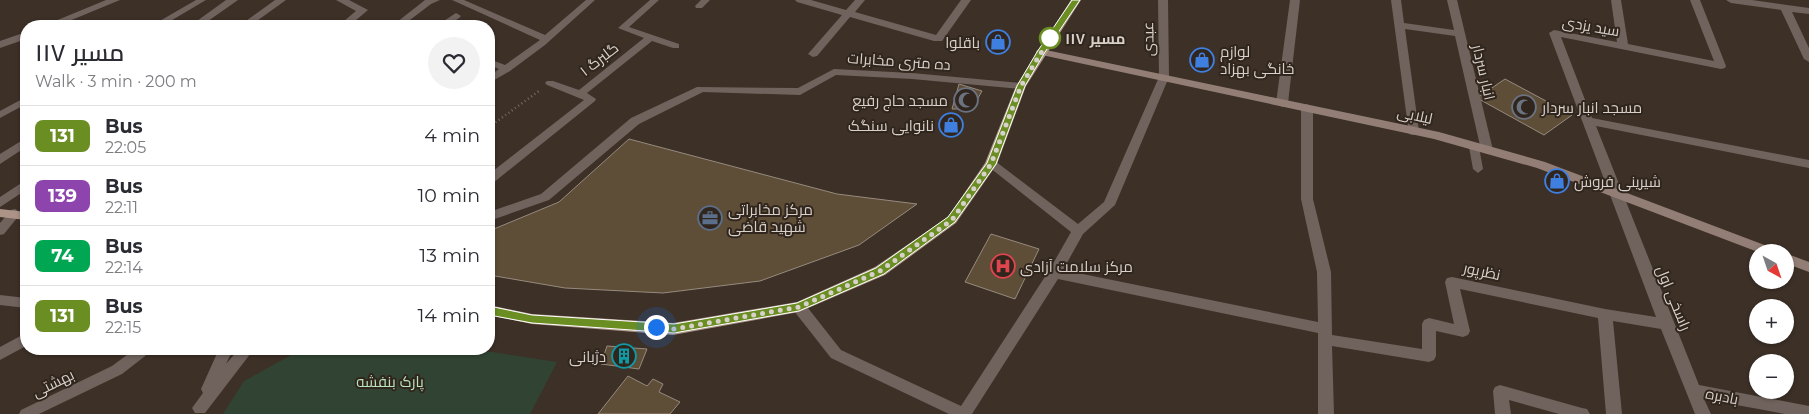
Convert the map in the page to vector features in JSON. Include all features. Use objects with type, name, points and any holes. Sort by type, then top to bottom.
[{"type":"main road","points":[[495,311],[532,319],[674,329],[799,307],[880,271],[952,220],[991,164],[1021,86],[1076,0]]},
{"type":"main road","name":"لیلابی","points":[[1041,52],[1308,108],[1474,146],[1541,165],[1749,244]]},
{"type":"main road","points":[[0,213],[20,214]]},
{"type":"main road","points":[[1794,261],[1809,267]]},
{"type":"street","points":[[63,20],[115,0]]},
{"type":"street","points":[[204,20],[233,0]]},
{"type":"street","points":[[253,20],[281,0]]},
{"type":"street","points":[[341,0],[363,10],[350,20]]},
{"type":"street","points":[[800,0],[938,39],[966,0]]},
{"type":"street","points":[[813,54],[850,14],[860,0]]},
{"type":"street","name":"عبدی","points":[[1163,0],[1164,78]]},
{"type":"street","points":[[1282,103],[1294,0]]},
{"type":"street","points":[[1396,0],[1413,131]]},
{"type":"street","name":"انبار سردار","points":[[1452,0],[1487,150]]},
{"type":"street","points":[[1616,0],[1622,47]]},
{"type":"street","name":"سید یزدی","points":[[1616,194],[1554,33],[1721,66],[1695,0]]},
{"type":"street","points":[[1731,0],[1809,11]]},
{"type":"street","points":[[1785,8],[1809,59]]},
{"type":"street","points":[[1399,25],[1460,34]]},
{"type":"street","points":[[0,45],[20,37]]},
{"type":"street","name":"ده متری مخابرات","points":[[495,215],[545,196],[635,121],[701,89],[800,92],[834,72],[912,76],[1021,86]]},
{"type":"street","points":[[799,307],[836,354],[964,414],[1055,273],[1078,231],[1108,205],[1164,78]]},
{"type":"street","points":[[1308,108],[1307,199],[1324,272],[1326,414]]},
{"type":"street","points":[[1588,121],[1809,164]]},
{"type":"street","points":[[0,160],[20,146]]},
{"type":"street","points":[[991,164],[1078,231]]},
{"type":"street","points":[[0,203],[20,188]]},
{"type":"street","name":"راسخی اول","points":[[1616,194],[1703,414]]},
{"type":"street","points":[[1055,273],[1324,334]]},
{"type":"street","name":"نظرپور","points":[[1324,334],[1429,356],[1429,324],[1463,331],[1452,282],[1605,314],[1666,324]]},
{"type":"street","points":[[1605,314],[1614,414]]},
{"type":"street","points":[[0,354],[20,342]]},
{"type":"street","points":[[198,411],[223,355]]},
{"type":"street","points":[[198,411],[241,355]]},
{"type":"street","points":[[1503,414],[1500,391],[1582,414]]},
{"type":"street","name":"بادبره","points":[[1695,391],[1809,412]]},
{"type":"lane","points":[[167,20],[202,0]]},
{"type":"lane","points":[[404,20],[428,2],[436,0]]},
{"type":"lane","points":[[456,0],[546,39]]},
{"type":"lane","points":[[495,76],[573,18],[591,0]]},
{"type":"lane","points":[[654,0],[623,28],[676,46]]},
{"type":"lane","points":[[450,20],[456,16]]},
{"type":"lane","name":"گلبرگ ۱","points":[[550,83],[580,94],[650,38]]},
{"type":"lane","points":[[495,64],[507,69]]},
{"type":"lane","points":[[495,175],[591,99],[580,94]]},
{"type":"lane","points":[[0,115],[20,103]]},
{"type":"lane","points":[[1474,146],[1478,169]]},
{"type":"lane","points":[[0,231],[20,214]]},
{"type":"lane","points":[[0,300],[20,302]]},
{"type":"lane","name":"بهشتی","points":[[26,414],[117,370],[136,355]]},
{"type":"path","points":[[495,123],[550,83]]},
{"type":"green space","name":"پارک بنفشه","points":[[495,353],[557,362],[530,414],[223,414],[244,381],[291,355],[495,355]]},
{"type":"building","name":"مسجد انبار سردار","points":[[1505,79],[1572,115],[1544,135],[1477,98]]},
{"type":"building","name":"مسجد حاج رفیع","points":[[959,84],[982,91],[972,109],[952,109]]},
{"type":"building","name":"مرکز مخابراتی شهید قاضی","points":[[629,139],[837,194],[917,204],[859,245],[760,281],[663,293],[565,288],[495,276],[495,229],[559,202]]},
{"type":"building","name":"مرکز سلامت آزادی","points":[[991,234],[1039,249],[1015,299],[965,282]]},
{"type":"building","name":"دژبانی","points":[[607,346],[647,349],[639,369],[601,364]]},
{"type":"building","points":[[628,376],[647,386],[653,379],[663,384],[659,392],[680,402],[670,414],[598,414]]},
{"type":"bus line","name":"131","points":[[495,311],[532,319],[674,329],[799,307],[880,271],[952,220],[991,164],[1021,86],[1076,0]]},
{"type":"place","name":"مسیر ۱۱۷","points":[[1050,38]]},
{"type":"place","name":"باقلوا","points":[[998,42]]},
{"type":"place","name":"لوازم خانگی بهزاد","points":[[1202,60]]},
{"type":"place","name":"مسجد حاج رفیع","points":[[966,100]]},
{"type":"place","name":"مسجد انبار سردار","points":[[1524,107]]},
{"type":"place","name":"نانوایی سنگک","points":[[951,125]]},
{"type":"place","name":"شیرینی فروش","points":[[1557,181]]},
{"type":"place","name":"مرکز مخابراتی شهید قاضی","points":[[710,218]]},
{"type":"place","name":"مرکز سلامت آزادی","points":[[1003,266]]},
{"type":"place","name":"دژبانی","points":[[624,356]]},
{"type":"route","points":[[656,327],[674,329],[799,307],[880,271],[952,220],[991,164],[1021,86],[1050,38]]}]
